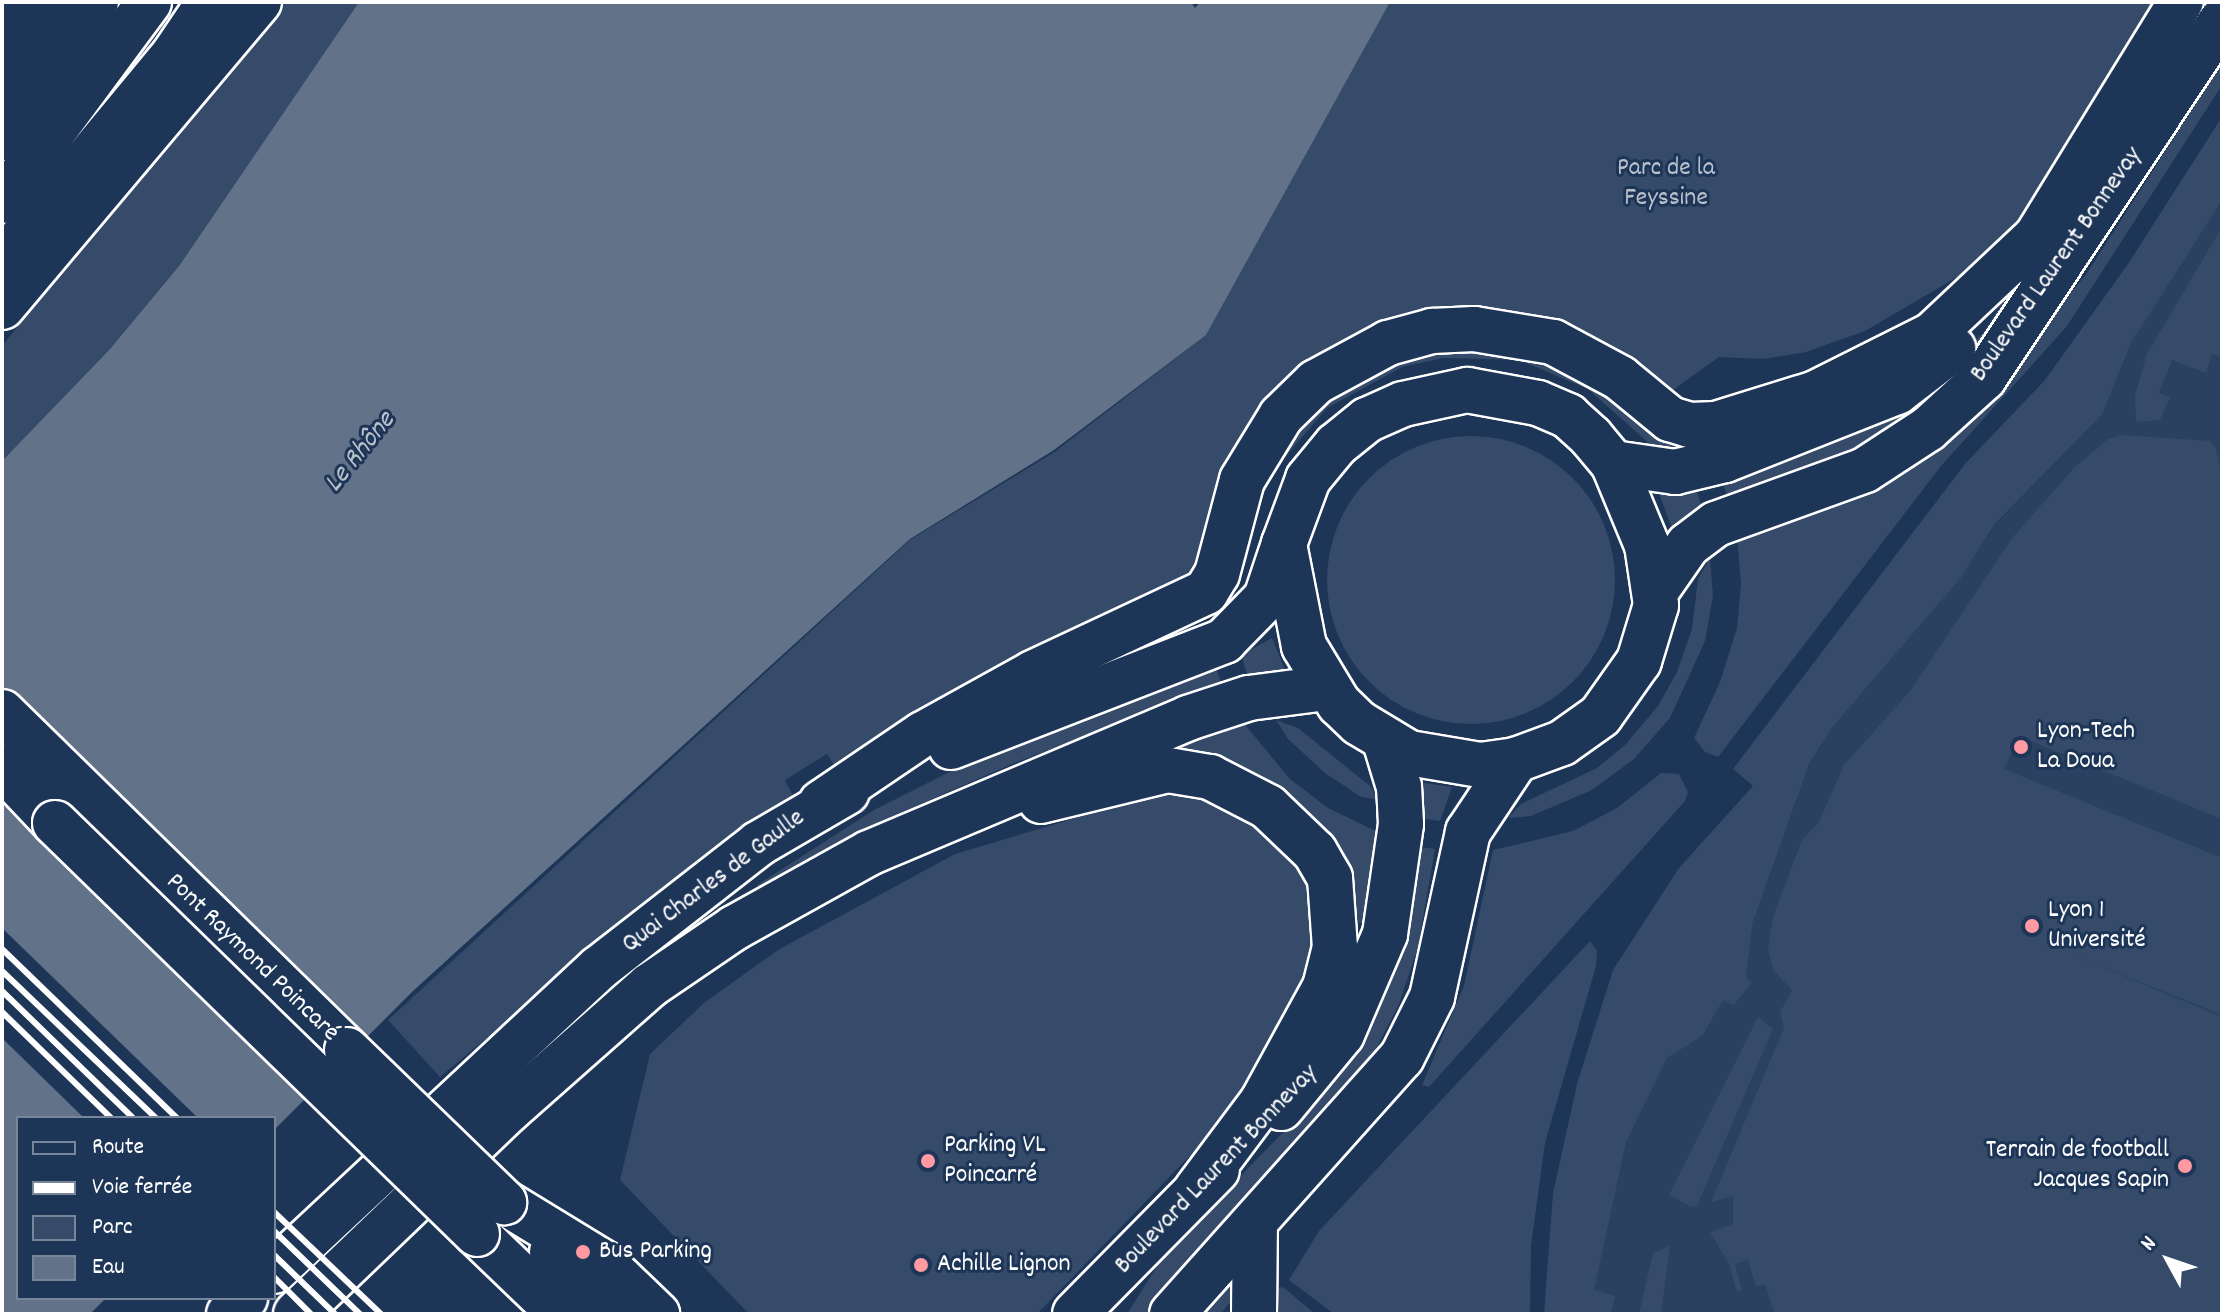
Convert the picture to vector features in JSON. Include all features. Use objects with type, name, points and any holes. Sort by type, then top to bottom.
[{"type":"main road","points":[[2,26],[17,2]]},
{"type":"main road","points":[[2,79],[57,2]]},
{"type":"main road","points":[[2,110],[76,2]]},
{"type":"main road","points":[[2,138],[96,2]]},
{"type":"main road","points":[[2,171],[121,2]]},
{"type":"main road","points":[[2,201],[149,2]]},
{"type":"main road","points":[[107,131],[185,2]]},
{"type":"main road","points":[[2,262],[107,131],[174,54],[209,2]]},
{"type":"main road","points":[[2,307],[259,2]]},
{"type":"main road","name":"Boulevard Laurent Bonnevay","points":[[1613,463],[1675,472],[1701,466],[1897,392],[1974,327],[2038,235],[2181,2]]},
{"type":"main road","name":"Boulevard Laurent Bonnevay","points":[[1656,591],[1688,545],[1716,524],[1865,470],[1928,429],[1984,378],[2222,20]]},
{"type":"main road","points":[[821,803],[923,734],[1033,673],[1206,592],[1217,574],[1242,480],[1281,416],[1316,382],[1378,348],[1432,331],[1515,332],[1587,357],[1670,419],[1690,425],[1716,424],[1816,393],[1919,342],[1970,302],[2038,235]]},
{"type":"main road","name":"Quai Charles de Gaulle","points":[[276,1269],[599,968],[697,889],[821,803],[1023,716],[1224,641],[1266,598],[1308,479],[1336,445],[1367,420],[1437,395],[1467,390],[1538,403],[1568,416],[1613,463]]},
{"type":"main road","points":[[1284,544],[1300,631],[1326,688],[1385,741],[1438,761],[1480,765],[1516,760],[1562,743],[1611,704],[1639,661],[1652,627],[1656,591],[1647,545],[1613,463]]},
{"type":"main road","name":"Quai Charles de Gaulle","points":[[296,1314],[509,1110],[649,986],[734,928],[869,853],[1188,718],[1249,698],[1326,688]]},
{"type":"main road","name":"Pont Raymond Poincaré","points":[[2,712],[490,1218]]},
{"type":"main road","name":"Boulevard Laurent Bonnevay","points":[[1075,1314],[1316,1071],[1359,1002],[1385,934],[1401,824],[1399,787],[1385,741]]},
{"type":"main road","points":[[1172,1314],[1402,1057],[1432,997],[1468,832],[1516,760]]},
{"type":"main road","name":"Pont Raymond Poincaré","points":[[2,767],[490,1218]]},
{"type":"main road","points":[[975,807],[1059,800],[1168,770],[1210,777],[1237,788],[1268,807],[1315,852],[1330,878],[1336,910],[1335,947],[1325,987],[1262,1102],[1197,1189]]},
{"type":"main road","points":[[490,1218],[540,1314]]},
{"type":"main road","points":[[490,1218],[560,1314]]},
{"type":"main road","points":[[490,1218],[611,1314]]},
{"type":"main road","points":[[490,1218],[604,1263],[657,1314]]},
{"type":"main road","points":[[1254,1314],[1255,1222]]},
{"type":"shaded area","name":"Lyon 1 Université","points":[[2222,195],[2222,1314],[1591,1314],[1588,1292],[1620,1139],[1660,1056],[1722,994],[1752,982],[1746,978],[1753,922],[1809,766],[1831,729],[1961,578],[1995,525],[2102,415],[2131,343]]},
{"type":"green space","points":[[283,2],[359,2],[179,266],[110,349],[2,461],[2,346]]},
{"type":"green space","name":"Parc de la Feyssine","points":[[1390,2],[2164,2],[2005,249],[1865,331],[1806,352],[1764,359],[1719,357],[1659,400],[1569,339],[1342,354],[1202,580],[838,771],[827,754],[785,780],[794,798],[679,877],[440,1077],[388,1020],[910,540],[1056,451],[1206,335]]},
{"type":"green space","points":[[2194,2],[2215,2],[2021,303],[1929,403],[1845,453],[1728,497],[1720,477],[1955,361],[1983,333]]},
{"type":"green space","points":[[2222,63],[2222,85],[2067,326],[1941,466],[1718,757],[1705,752],[1694,738],[1720,682],[1737,628],[1741,584],[1737,537],[2023,353],[2087,273]]},
{"type":"green space","points":[[2222,117],[2222,200],[2131,343],[2102,415],[1995,524],[1961,578],[1831,729],[1809,765],[1753,922],[1746,977],[1752,982],[1734,1005],[1723,1000],[1702,1036],[1667,1058],[1626,1142],[1594,1290],[1615,1296],[1611,1314],[1544,1314],[1553,1193],[1577,1084],[1613,970],[1679,868],[1753,786],[1733,769],[1965,464],[2045,380],[2128,264]]},
{"type":"green space","points":[[2222,227],[2222,357],[2212,354],[2206,373],[2172,360],[2159,393],[2170,397],[2160,420],[2136,422],[2135,395],[2147,354]]},
{"type":"green space","points":[[1414,345],[1536,347],[1667,435],[1674,447],[1669,452],[1652,446],[1588,389],[1519,360],[1443,358],[1402,367],[1327,408],[1278,465],[1261,500],[1246,563],[1231,597],[1233,541],[1302,407]]},
{"type":"green space","name":"Lyon 1 Université","points":[[2123,435],[2210,441],[2216,448],[2222,479],[2222,819],[2019,736],[2004,769],[2222,858],[2222,1015],[2071,954],[2222,1017],[2222,1314],[1775,1314],[1765,1284],[1756,1287],[1748,1260],[1735,1264],[1742,1290],[1737,1292],[1729,1264],[1710,1232],[1733,1224],[1733,1196],[1711,1202],[1784,1028],[1780,1012],[1792,990],[1773,970],[1768,948],[1773,917],[1802,840],[1819,822],[1844,765],[1911,690],[2013,537],[2075,467],[2108,439]]},
{"type":"green space","points":[[1471,436],[1499,439],[1526,447],[1573,478],[1604,525],[1612,552],[1615,580],[1612,608],[1604,635],[1573,682],[1526,713],[1499,721],[1471,724],[1443,721],[1416,713],[1369,682],[1338,635],[1330,608],[1327,580],[1330,552],[1338,525],[1369,478],[1416,447],[1443,439]]},
{"type":"green space","points":[[1695,486],[1702,507],[1672,529],[1658,490]]},
{"type":"green space","points":[[1710,558],[1713,596],[1705,641],[1670,718],[1634,759],[1592,790],[1531,816],[1508,818],[1521,804],[1597,768],[1626,744],[1658,706],[1677,672],[1692,629],[1698,579]]},
{"type":"green space","points":[[1272,638],[1285,670],[1248,677],[1241,655]]},
{"type":"green space","points":[[1215,664],[1222,686],[1019,761],[879,822],[761,888],[757,885],[874,810],[995,749]]},
{"type":"green space","points":[[1276,720],[1298,728],[1370,786],[1380,800],[1361,797],[1325,773],[1288,739]]},
{"type":"green space","points":[[1242,721],[1290,779],[1328,808],[1386,836],[1368,925],[1358,922],[1353,886],[1336,847],[1156,753]]},
{"type":"green space","points":[[1661,773],[1679,774],[1688,792],[1685,801],[1429,1087],[1422,1085],[1464,986],[1493,850],[1573,831],[1617,808]]},
{"type":"green space","points":[[1418,782],[1452,787],[1440,821],[1419,818]]},
{"type":"green space","points":[[1173,789],[1221,800],[1287,853],[1309,882],[1316,942],[1302,987],[1236,1108],[1037,1314],[749,1314],[620,1180],[650,1054],[704,1003],[778,950],[955,854]]},
{"type":"green space","points":[[1414,846],[1435,849],[1418,947],[1399,1004],[1372,1057],[1338,1105],[1148,1314],[1127,1314],[1164,1255],[1323,1091]]},
{"type":"green space","points":[[1590,941],[1597,951],[1596,966],[1545,1143],[1531,1246],[1530,1314],[1334,1314],[1289,1280],[1319,1231]]},
{"type":"green space","points":[[1758,1017],[1773,1029],[1697,1206],[1691,1207],[1669,1195]]},
{"type":"green space","points":[[1670,1246],[1661,1314],[1639,1314],[1653,1253]]},
{"type":"green space","points":[[1235,1277],[1240,1291],[1220,1314],[1202,1314]]},
{"type":"green space","points":[[1283,1287],[1315,1314],[1271,1314],[1264,1293]]},
{"type":"water","name":"Le Rhône","points":[[359,2],[1191,2],[1195,8],[1200,2],[1390,2],[1206,335],[1054,450],[910,539],[413,991],[276,1128],[276,1116],[16,1116],[16,1300],[104,1300],[90,1314],[2,1314],[2,461],[110,349],[179,266]]},
{"type":"pier","points":[[2,928],[196,1116],[82,1116],[2,1038]]},
{"type":"railway","points":[[2,949],[175,1116]]},
{"type":"railway","points":[[2,971],[154,1116]]},
{"type":"railway","points":[[2,991],[131,1116]]},
{"type":"railway","points":[[2,1012],[109,1116]]},
{"type":"railway","points":[[276,1214],[381,1314]]},
{"type":"railway","points":[[276,1233],[360,1314]]},
{"type":"railway","points":[[276,1257],[335,1314]]},
{"type":"railway","points":[[276,1279],[311,1314]]},
{"type":"place","name":"Lyon-Tech La Doua","points":[[2021,747]]},
{"type":"place","name":"Lyon 1 Université","points":[[2032,926]]},
{"type":"place","name":"Parking VL Poincarré","points":[[928,1161]]},
{"type":"place","name":"Terrain de football Jacques Sapin","points":[[2185,1166]]},
{"type":"place","name":"Bus Parking","points":[[583,1252]]},
{"type":"place","name":"Achille Lignon","points":[[921,1265]]}]
